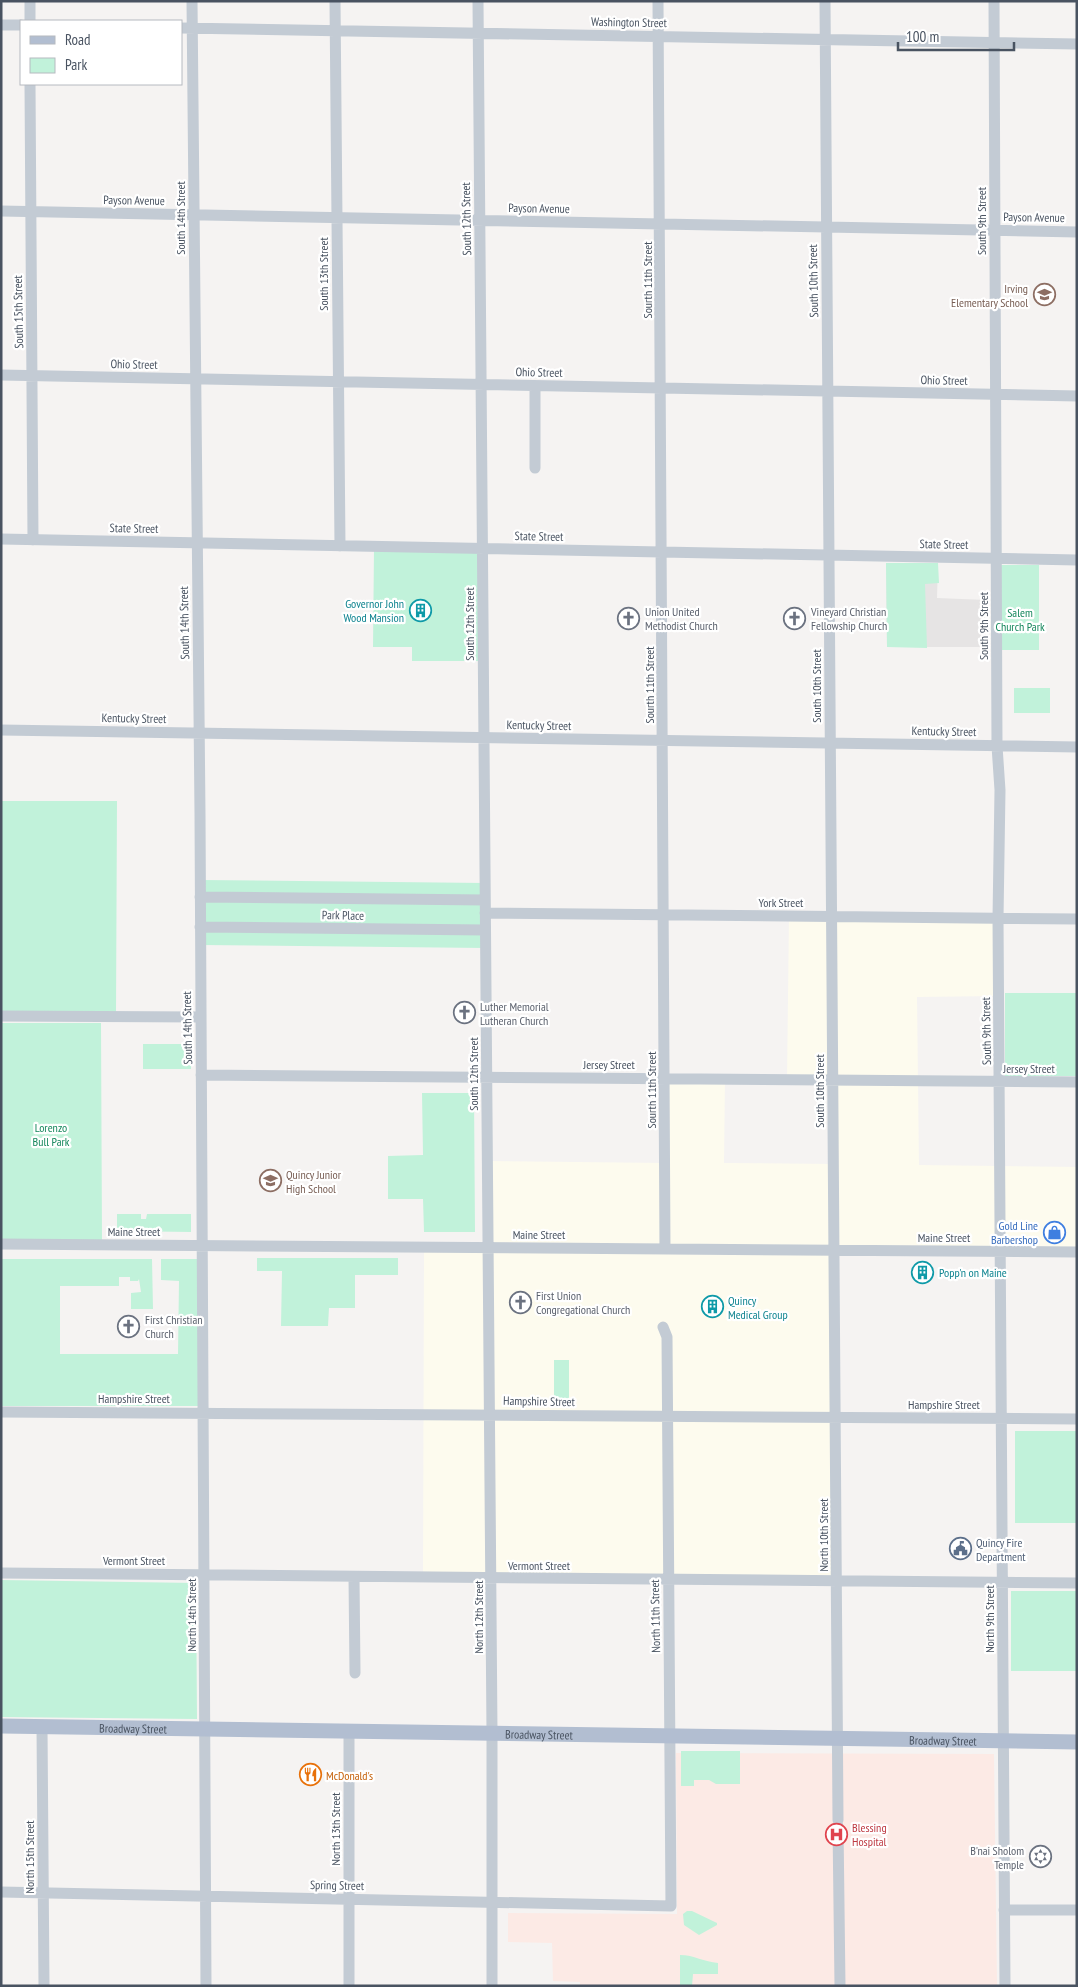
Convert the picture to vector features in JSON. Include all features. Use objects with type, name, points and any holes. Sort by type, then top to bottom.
[{"type":"main road","name":"Broadway Street","points":[[1,1726],[1077,1742]]},
{"type":"street","points":[[30,1],[30,20]]},
{"type":"street","name":"South 14th Street","points":[[192,1],[187,28],[194,215],[202,1245]]},
{"type":"street","name":"South 13th Street","points":[[335,1],[340,546]]},
{"type":"street","name":"South 12th Street","points":[[478,1],[488,1247]]},
{"type":"street","name":"Sourth 11th Street","points":[[658,1],[666,1249]]},
{"type":"street","name":"South 10th Street","points":[[825,1],[834,1250]]},
{"type":"street","name":"South 9th Street","points":[[994,1],[996,558],[1000,790],[998,918],[1001,1251]]},
{"type":"street","points":[[1,25],[20,25]]},
{"type":"street","name":"Washington Street","points":[[187,28],[1077,44]]},
{"type":"street","name":"South 15th Street","points":[[30,85],[33,540]]},
{"type":"street","name":"Payson Avenue","points":[[1,211],[1077,232]]},
{"type":"street","name":"Ohio Street","points":[[1,375],[1077,396]]},
{"type":"street","points":[[535,386],[535,468]]},
{"type":"street","name":"State Street","points":[[1,539],[1077,560]]},
{"type":"street","name":"Kentucky Street","points":[[1,730],[1077,747]]},
{"type":"street","name":"Park Place","points":[[200,897],[485,900]]},
{"type":"street","name":"York Street","points":[[485,914],[1077,919]]},
{"type":"street","name":"Park Place","points":[[200,927],[485,930]]},
{"type":"street","points":[[1,1016],[200,1017]]},
{"type":"street","name":"Jersey Street","points":[[201,1074],[1077,1082]]},
{"type":"street","name":"Maine Street","points":[[1,1244],[1077,1252]]},
{"type":"street","name":"North 14th Street","points":[[202,1245],[206,1986]]},
{"type":"street","name":"North 12th Street","points":[[488,1247],[492,1986]]},
{"type":"street","name":"North 10th Street","points":[[834,1250],[840,1986]]},
{"type":"street","name":"North 9th Street","points":[[1001,1251],[1004,1986]]},
{"type":"street","name":"North 11th Street","points":[[663,1327],[667,1337],[671,1906]]},
{"type":"street","name":"Hampshire Street","points":[[1,1412],[1077,1419]]},
{"type":"street","name":"Vermont Street","points":[[1,1573],[354,1578],[1077,1583]]},
{"type":"street","points":[[354,1578],[355,1673]]},
{"type":"street","name":"North 15th Street","points":[[42,1727],[44,1986]]},
{"type":"street","name":"North 13th Street","points":[[349,1732],[349,1986]]},
{"type":"street","name":"Spring Street","points":[[1,1892],[671,1906]]},
{"type":"street","points":[[1004,1910],[1077,1910]]},
{"type":"shaded area","points":[[886,563],[938,563],[937,598],[986,600],[986,647],[887,647]]},
{"type":"shaded area","points":[[789,916],[998,918],[999,996],[917,997],[919,1165],[1077,1167],[1077,1252],[834,1250],[837,1581],[423,1578],[424,1247],[488,1247],[487,1161],[665,1163],[665,1079],[725,1079],[724,1163],[833,1164],[833,1080],[787,1080]]},
{"type":"shaded area","name":"Blessing Hospital","points":[[676,1753],[994,1754],[997,1986],[580,1986],[580,1982],[553,1981],[552,1943],[508,1942],[508,1913],[677,1914]]},
{"type":"green space","points":[[374,549],[480,550],[479,661],[412,661],[412,647],[373,647]]},
{"type":"green space","points":[[886,563],[938,563],[939,583],[925,584],[927,648],[887,647]]},
{"type":"green space","name":"Salem Church Park","points":[[1001,565],[1039,565],[1039,650],[1001,650]]},
{"type":"green space","points":[[1014,688],[1050,688],[1050,713],[1014,713]]},
{"type":"green space","points":[[1,801],[117,801],[116,1013],[1,1012]]},
{"type":"green space","points":[[200,880],[485,883],[485,948],[200,945]]},
{"type":"green space","points":[[1005,993],[1077,993],[1077,1076],[1005,1076]]},
{"type":"green space","name":"Lorenzo Bull Park","points":[[1,1023],[101,1023],[102,1244],[1,1244]]},
{"type":"green space","points":[[143,1044],[191,1044],[191,1069],[143,1069]]},
{"type":"green space","points":[[422,1093],[474,1093],[475,1232],[424,1232],[423,1199],[388,1199],[388,1156],[423,1155]]},
{"type":"green space","points":[[117,1214],[141,1214],[141,1219],[146,1219],[147,1214],[191,1214],[191,1232],[117,1231]]},
{"type":"green space","points":[[257,1258],[398,1258],[398,1275],[355,1275],[355,1308],[329,1308],[328,1326],[281,1326],[282,1271],[257,1271]]},
{"type":"green space","points":[[1,1259],[152,1259],[153,1309],[131,1309],[131,1293],[141,1292],[139,1279],[138,1281],[130,1281],[130,1277],[119,1277],[119,1286],[60,1286],[60,1354],[178,1354],[179,1281],[161,1280],[161,1259],[198,1259],[198,1406],[1,1406]]},
{"type":"green space","points":[[554,1360],[569,1360],[569,1403],[554,1403]]},
{"type":"green space","points":[[1015,1431],[1077,1431],[1077,1523],[1015,1523]]},
{"type":"green space","points":[[1,1580],[196,1583],[197,1719],[1,1717]]},
{"type":"green space","points":[[1011,1591],[1077,1591],[1077,1671],[1011,1671]]},
{"type":"green space","points":[[681,1751],[740,1751],[740,1784],[716,1784],[709,1780],[694,1780],[694,1786],[681,1786]]},
{"type":"green space","points":[[687,1911],[692,1911],[717,1923],[717,1925],[699,1935],[684,1925],[683,1914]]},
{"type":"green space","points":[[680,1955],[718,1963],[718,1974],[693,1974],[692,1986],[680,1986]]},
{"type":"place","name":"Irving Elementary School","points":[[1044,295]]},
{"type":"place","name":"Governor John Wood Mansion","points":[[420,610]]},
{"type":"place","name":"Union United Methodist Church","points":[[629,618]]},
{"type":"place","name":"Vineyard Christian Fellowship Church","points":[[795,618]]},
{"type":"place","name":"Luther Memorial Lutheran Church","points":[[464,1013]]},
{"type":"place","name":"Quincy Junior High School","points":[[270,1181]]},
{"type":"place","name":"Gold Line Barbershop","points":[[1054,1232]]},
{"type":"place","name":"Popp'n on Maine","points":[[923,1272]]},
{"type":"place","name":"First Union Congregational Church","points":[[520,1302]]},
{"type":"place","name":"Quincy Medical Group","points":[[712,1307]]},
{"type":"place","name":"First Christian Church","points":[[129,1326]]},
{"type":"place","name":"Quincy Fire Department","points":[[960,1549]]},
{"type":"place","name":"McDonald's","points":[[310,1775]]},
{"type":"place","name":"Blessing Hospital","points":[[836,1834]]},
{"type":"place","name":"B'nai Sholom Temple","points":[[1040,1857]]}]
